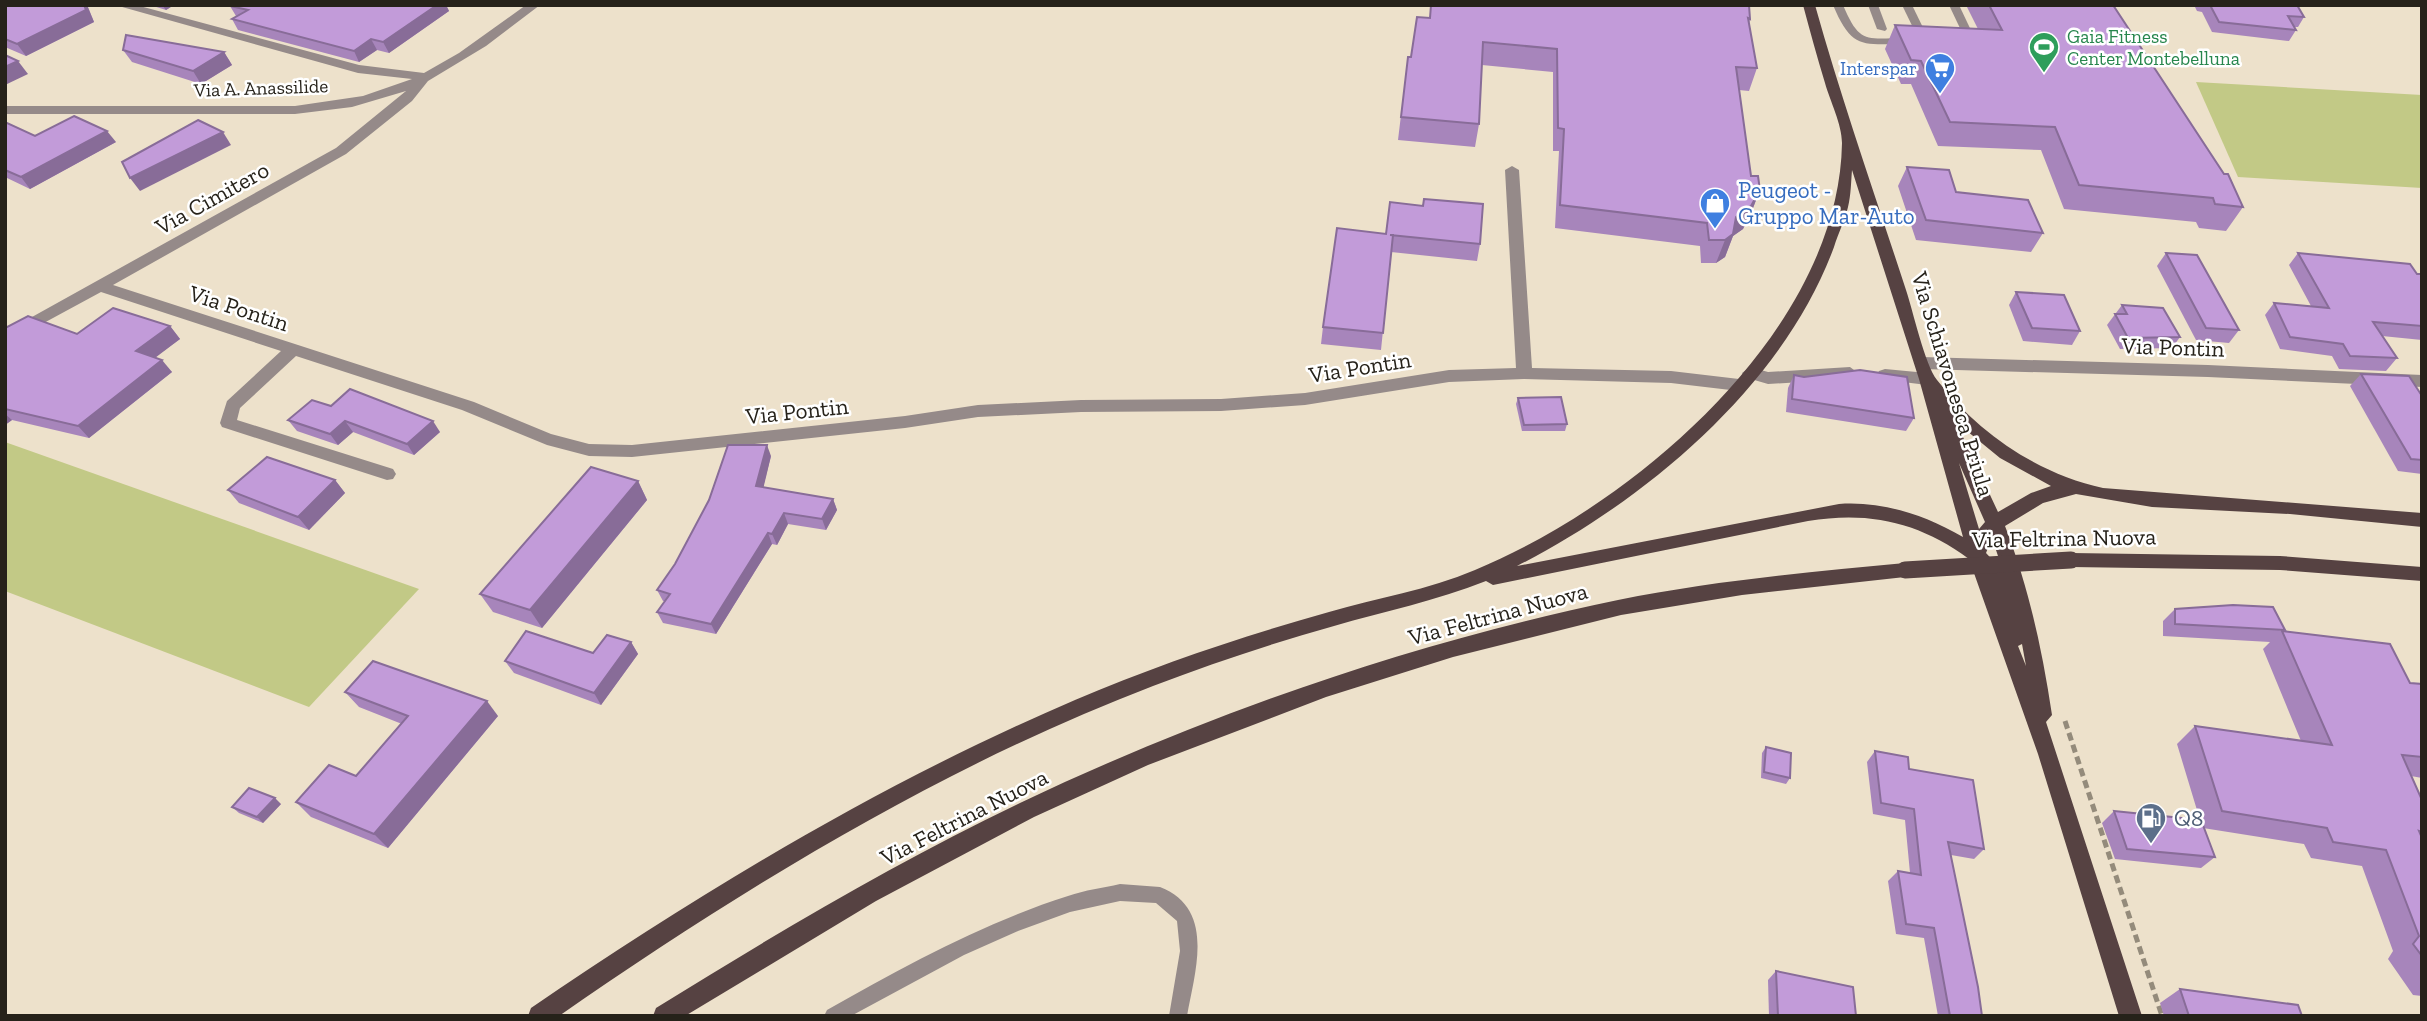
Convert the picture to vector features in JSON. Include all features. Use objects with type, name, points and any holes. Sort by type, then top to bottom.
[{"type":"main road","name":"Via Schiavonesca Priula","points":[[1809,5],[1924,371],[1977,556],[2048,754],[2132,1016]]},
{"type":"main road","points":[[1465,582],[1538,548],[1600,509],[1683,444],[1714,414],[1776,344],[1810,289],[1828,249],[1845,196],[1849,139]]},
{"type":"main road","points":[[1924,371],[1957,413],[1987,440],[2040,473],[2082,489]]},
{"type":"main road","points":[[1924,371],[1994,526],[2028,629],[2048,754]]},
{"type":"main road","points":[[1977,556],[1981,540],[1994,526],[2042,496],[2062,489],[2422,520]]},
{"type":"main road","points":[[539,1016],[637,948],[773,864],[1000,744],[1084,705],[1227,651],[1465,582],[1802,517],[1853,510],[1880,511],[1938,534],[1977,556],[1997,576],[2024,654],[2043,727]]},
{"type":"main road","name":"Via Feltrina Nuova","points":[[664,1016],[846,907],[1025,811],[1133,762],[1275,707],[1388,669],[1582,616],[1686,596],[1905,570],[2071,560],[2280,563],[2422,574]]},
{"type":"street","points":[[121,5],[358,69],[384,74],[427,76]]},
{"type":"street","name":"Via A. Anassilide","points":[[5,110],[309,108],[363,100],[388,94],[427,76],[534,5]]},
{"type":"street","name":"Via Cimitero","points":[[5,339],[341,151],[407,98],[427,76]]},
{"type":"street","points":[[1513,170],[1524,373]]},
{"type":"street","name":"Via Pontin","points":[[99,286],[468,406],[547,439],[589,450],[632,451],[905,422],[978,411],[1081,406],[1221,405],[1305,399],[1449,376],[1524,373],[1744,379],[1924,371],[2195,370],[2422,381]]},
{"type":"street","points":[[293,349],[233,405],[228,424],[387,474]]},
{"type":"lane","points":[[1838,5],[1849,33],[1856,39],[1937,42]]},
{"type":"lane","points":[[1873,5],[1882,29]]},
{"type":"lane","points":[[1907,5],[1925,42]]},
{"type":"lane","points":[[1954,5],[1972,43],[1960,43]]},
{"type":"lane","points":[[833,1016],[944,954],[1071,903],[1115,891],[1147,891],[1170,899],[1184,916],[1189,941],[1178,1016]]},
{"type":"path","points":[[2062,711],[2162,1016]]},
{"type":"green space","points":[[2196,82],[2422,95],[2422,188],[2238,177]]},
{"type":"green space","points":[[5,442],[419,589],[309,707],[5,591]]},
{"type":"building","points":[[5,5],[84,5],[86,10],[17,44],[5,39]]},
{"type":"building","points":[[231,5],[437,5],[383,42],[371,39],[354,51],[232,19],[248,10]]},
{"type":"building","points":[[1431,5],[1749,5],[1750,19],[1748,18],[1757,68],[1736,67],[1751,176],[1758,176],[1760,190],[1751,206],[1736,217],[1733,234],[1725,240],[1709,240],[1707,223],[1560,205],[1564,129],[1558,128],[1557,49],[1483,42],[1479,124],[1401,117],[1408,57],[1411,57],[1417,17],[1430,18]]},
{"type":"building","points":[[1989,5],[2113,5],[2224,174],[2228,174],[2243,207],[2215,204],[2213,198],[2079,185],[2055,127],[1950,122],[1921,61],[1911,60],[1895,25],[2002,30]]},
{"type":"building","points":[[2210,5],[2297,5],[2304,17],[2288,16],[2296,30],[2219,22]]},
{"type":"building","points":[[126,35],[224,52],[193,71],[123,50]]},
{"type":"building","points":[[5,55],[18,61],[5,67]]},
{"type":"building","points":[[74,116],[107,131],[21,177],[5,170],[5,122],[35,136]]},
{"type":"building","points":[[198,120],[223,132],[130,178],[122,162]]},
{"type":"building","points":[[1907,167],[1949,170],[1956,192],[2028,200],[2043,233],[1926,220]]},
{"type":"building","points":[[1424,199],[1483,204],[1480,244],[1393,235],[1383,333],[1323,327],[1337,228],[1386,234],[1390,202],[1423,206]]},
{"type":"building","points":[[2166,253],[2197,255],[2239,330],[2206,328]]},
{"type":"building","points":[[2298,253],[2410,264],[2417,274],[2422,274],[2422,326],[2373,322],[2397,358],[2350,356],[2343,344],[2290,337],[2274,303],[2329,308]]},
{"type":"building","points":[[2016,292],[2064,295],[2080,331],[2032,328]]},
{"type":"building","points":[[2122,305],[2163,308],[2180,337],[2128,338],[2115,314],[2127,314]]},
{"type":"building","points":[[113,308],[170,326],[136,351],[162,360],[78,426],[5,409],[5,328],[28,316],[77,334]]},
{"type":"building","points":[[1860,370],[1907,377],[1914,418],[1792,399],[1794,375],[1804,377]]},
{"type":"building","points":[[2361,374],[2409,376],[2422,396],[2422,460],[2411,459]]},
{"type":"building","points":[[350,389],[433,421],[407,444],[345,421],[330,434],[288,420],[312,400],[331,406]]},
{"type":"building","points":[[1561,397],[1567,424],[1524,425],[1518,398]]},
{"type":"building","points":[[728,445],[767,445],[756,486],[833,499],[822,519],[784,513],[772,534],[768,533],[711,624],[657,612],[670,594],[657,590],[675,564],[709,500]]},
{"type":"building","points":[[267,457],[335,480],[298,517],[228,490]]},
{"type":"building","points":[[591,467],[638,481],[530,610],[480,594]]},
{"type":"building","points":[[2233,605],[2273,607],[2285,630],[2175,624],[2175,609]]},
{"type":"building","points":[[526,631],[593,653],[607,635],[631,642],[594,693],[505,661]]},
{"type":"building","points":[[2282,631],[2390,644],[2410,683],[2422,684],[2422,757],[2402,755],[2422,800],[2422,832],[2419,831],[2422,838],[2422,956],[2413,944],[2419,936],[2386,850],[2333,842],[2327,828],[2222,811],[2195,726],[2332,745]]},
{"type":"building","points":[[373,661],[487,701],[374,834],[296,802],[329,765],[356,776],[408,716],[345,692]]},
{"type":"building","points":[[1766,747],[1791,753],[1790,778],[1764,772]]},
{"type":"building","points":[[1875,751],[1908,757],[1909,769],[1973,780],[1984,849],[1948,842],[1982,1016],[1950,1016],[1934,928],[1906,924],[1898,871],[1921,875],[1914,809],[1881,803]]},
{"type":"building","points":[[249,788],[275,798],[257,817],[232,807]]},
{"type":"building","points":[[2114,811],[2201,820],[2215,857],[2127,849]]},
{"type":"building","points":[[1776,971],[1853,987],[1856,1016],[1778,1016]]},
{"type":"building","points":[[2180,989],[2298,1005],[2302,1016],[2189,1016]]},
{"type":"place","name":"Gaia Fitness Center Montebelluna","points":[[2044,74]]},
{"type":"place","name":"Interspar","points":[[1940,95]]},
{"type":"place","name":"Peugeot - Gruppo Mar-Auto","points":[[1715,230]]},
{"type":"place","name":"Q8","points":[[2151,845]]}]
